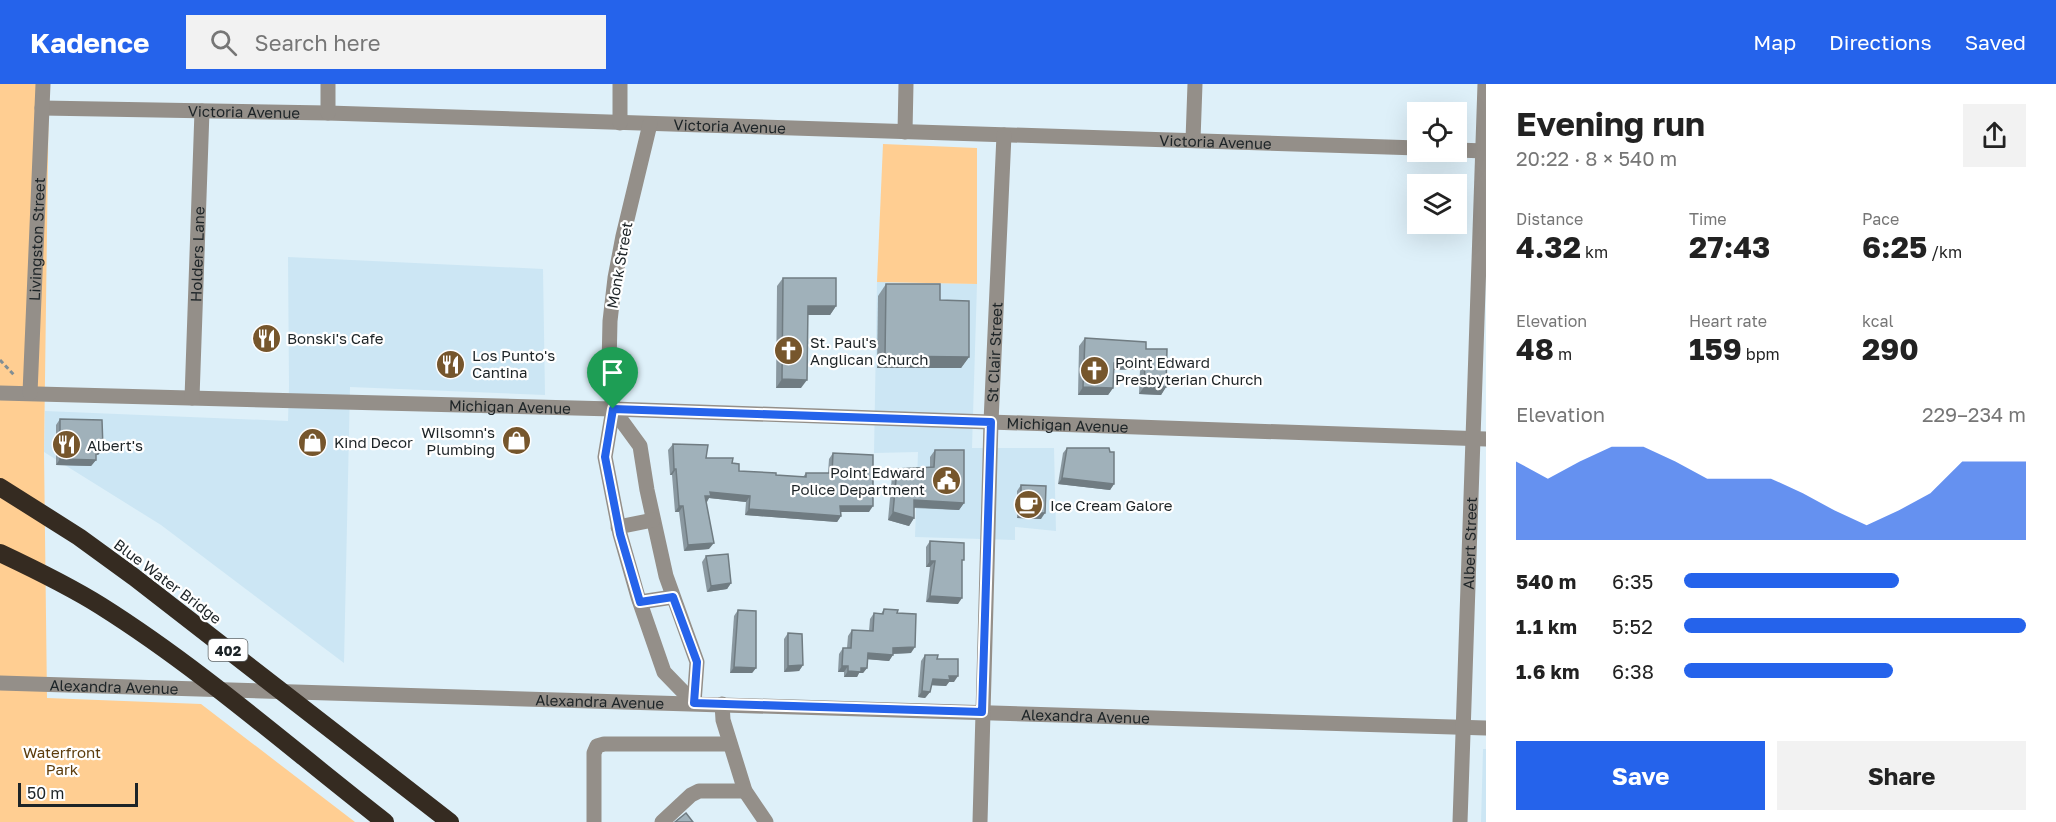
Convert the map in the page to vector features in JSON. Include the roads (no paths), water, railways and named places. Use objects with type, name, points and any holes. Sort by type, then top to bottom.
[{"type":"highway","name":"Blue Water Bridge","points":[[0,487],[79,537],[134,577],[450,822]]},
{"type":"highway","name":"402","points":[[0,553],[70,589],[130,625],[200,676],[385,822]]},
{"type":"street","name":"Livingston Street","points":[[30,393],[42,84]]},
{"type":"street","points":[[327,113],[328,84]]},
{"type":"street","points":[[620,84],[620,123]]},
{"type":"street","points":[[905,132],[906,84]]},
{"type":"street","points":[[1193,140],[1195,84]]},
{"type":"street","name":"Albert Street","points":[[1460,822],[1480,438],[1485,84]]},
{"type":"street","name":"Victoria Avenue","points":[[42,108],[327,113],[1407,148]]},
{"type":"street","name":"Holders Lane","points":[[192,398],[202,111]]},
{"type":"street","name":"Monk Street","points":[[650,124],[615,278],[610,321],[609,366],[613,409],[605,457],[618,527],[664,672],[694,703]]},
{"type":"street","name":"St Clair Street","points":[[980,822],[991,422],[1004,135]]},
{"type":"street","points":[[1467,150],[1485,151]]},
{"type":"street","name":"Michigan Avenue","points":[[0,393],[613,409],[1480,438]]},
{"type":"street","points":[[613,409],[640,446],[666,576],[697,662],[694,703]]},
{"type":"street","points":[[618,527],[653,520]]},
{"type":"street","points":[[640,602],[673,597]]},
{"type":"street","name":"Alexandra Avenue","points":[[0,683],[1486,728]]},
{"type":"street","points":[[722,704],[723,720],[745,791],[766,822]]},
{"type":"street","points":[[594,822],[594,753],[597,746],[604,744],[730,744]]},
{"type":"street","points":[[662,822],[691,795],[699,791],[745,791]]},
{"type":"place","name":"Bonski's Cafe","points":[[266,338]]},
{"type":"place","name":"St. Paul's Anglican Church","points":[[789,351]]},
{"type":"place","name":"Los Punto's Cantina","points":[[451,364]]},
{"type":"place","name":"Point Edward Presbyterian Church","points":[[1094,371]]},
{"type":"place","name":"Wilsomn's Plumbing","points":[[516,441]]},
{"type":"place","name":"Kind Decor","points":[[313,442]]},
{"type":"place","name":"Albert's","points":[[66,445]]},
{"type":"place","name":"Point Edward Police Department","points":[[946,481]]},
{"type":"place","name":"Ice Cream Galore","points":[[1029,505]]},
{"type":"park label","name":"Waterfront Park","points":[[62,760]]}]
